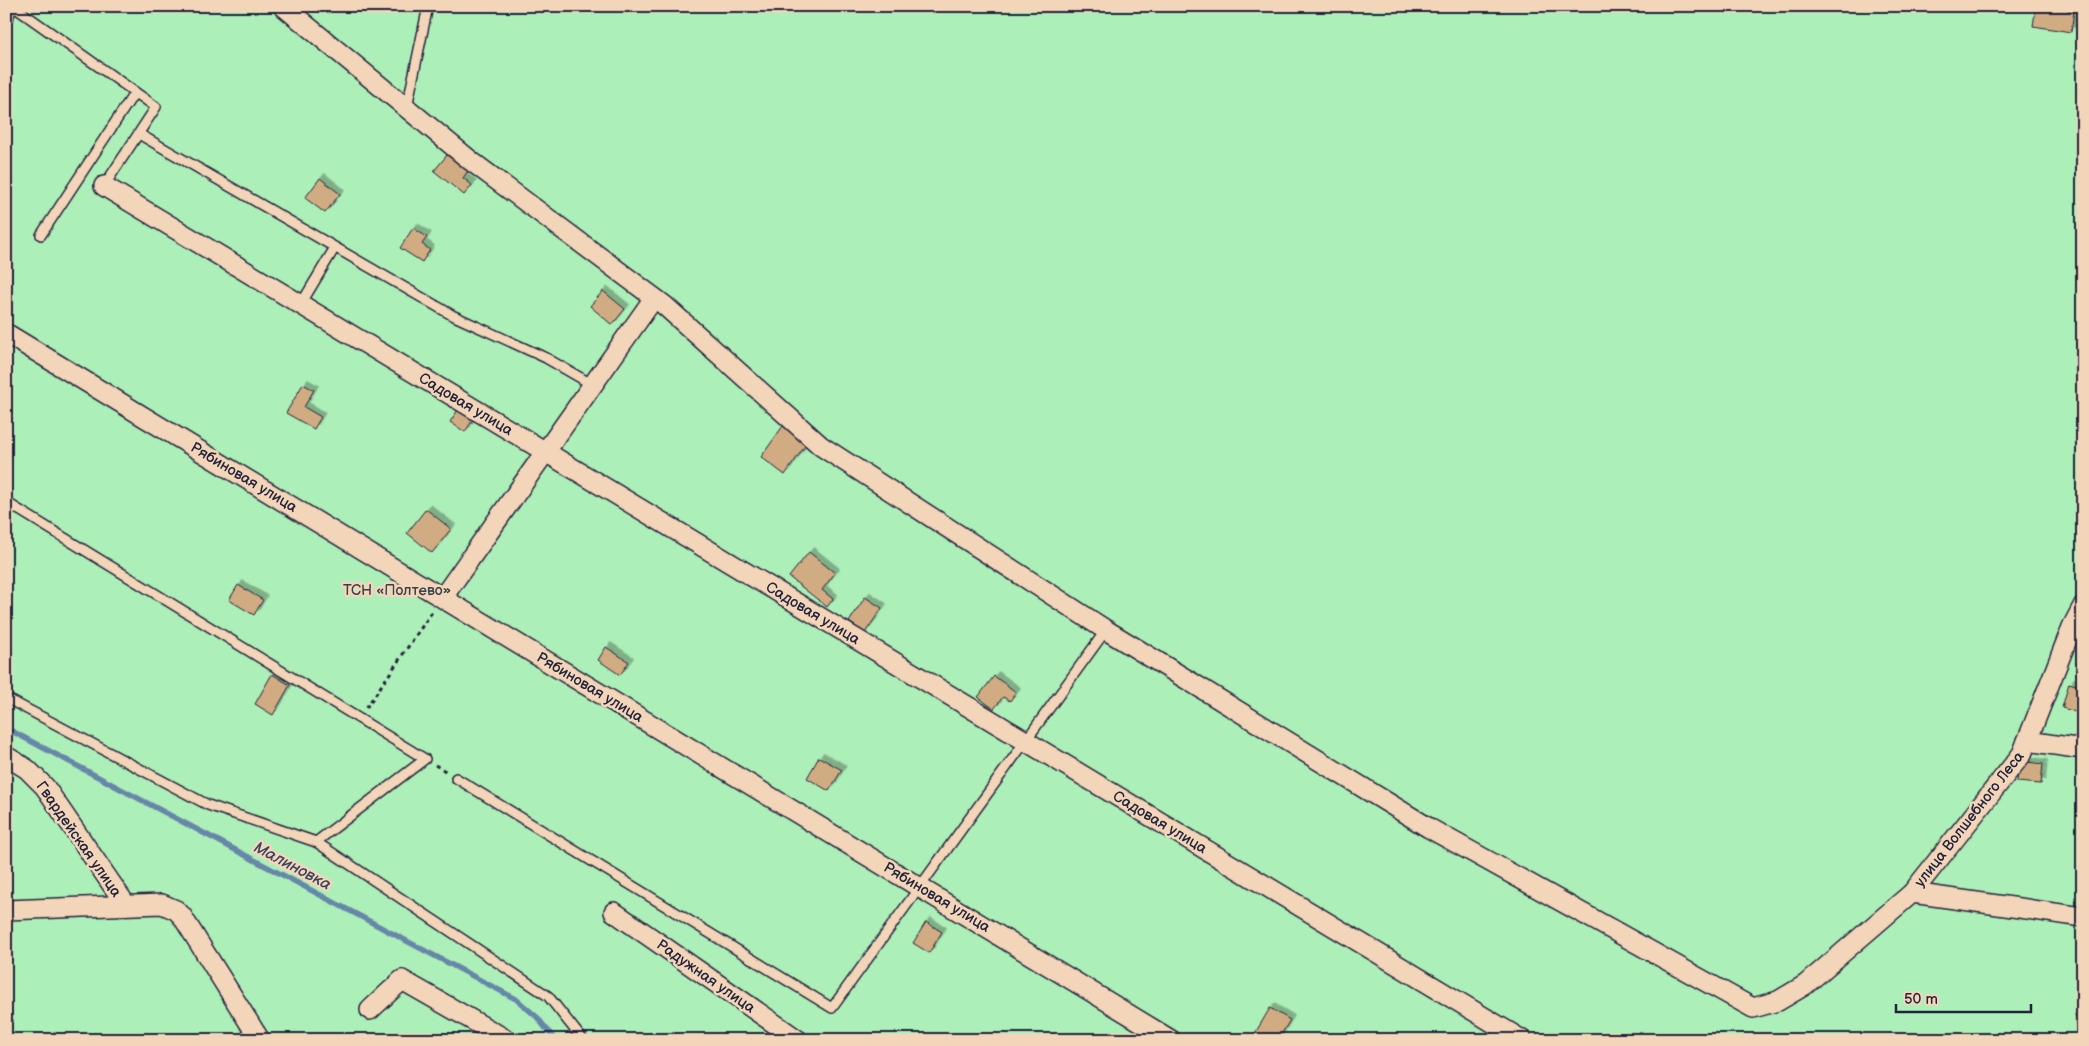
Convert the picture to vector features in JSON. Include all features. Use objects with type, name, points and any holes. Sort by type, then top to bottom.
[{"type":"street","points":[[283,6],[471,160],[654,298],[821,446],[1106,630]]},
{"type":"street","name":"Садовая улица","points":[[104,186],[1522,1040]]},
{"type":"street","points":[[443,597],[654,298]]},
{"type":"street","name":"Рябиновая улица","points":[[9,335],[1171,1040]]},
{"type":"street","name":"улица Волшебного Леса","points":[[1106,630],[1429,828],[1753,1008],[1778,1001],[1805,985],[1912,893],[2022,754],[2072,627],[2083,606]]},
{"type":"street","points":[[2027,741],[2083,749]]},
{"type":"street","name":"Гвардейская улица","points":[[6,756],[27,769],[45,787],[126,905]]},
{"type":"street","points":[[1912,893],[2083,917]]},
{"type":"street","name":"Гвардейская улица","points":[[6,910],[162,904],[176,910],[260,1040]]},
{"type":"street","name":"Радужная улица","points":[[614,912],[798,1040]]},
{"type":"street","points":[[370,1010],[402,980],[507,1040]]},
{"type":"lane","points":[[6,22],[13,6],[156,107],[104,186]]},
{"type":"lane","points":[[407,107],[428,6]]},
{"type":"lane","points":[[41,235],[135,92]]},
{"type":"lane","points":[[139,134],[334,249],[452,315],[546,358],[593,385]]},
{"type":"lane","points":[[300,304],[334,249]]},
{"type":"lane","points":[[6,502],[425,759],[316,842]]},
{"type":"lane","points":[[456,778],[832,1008],[1106,630]]},
{"type":"lane","points":[[6,698],[208,805],[316,842],[548,996],[583,1040]]},
{"type":"path","points":[[358,718],[443,597]]},
{"type":"path","points":[[425,759],[456,778]]},
{"type":"green space","name":"ТСН «Полтево»","points":[[6,6],[2083,6],[2083,1040],[6,1040]]},
{"type":"building","points":[[2036,6],[2069,6],[2068,11],[2074,11],[2071,32],[2033,26]]},
{"type":"building","points":[[447,155],[468,171],[463,178],[472,185],[464,195],[434,171]]},
{"type":"building","points":[[320,178],[340,194],[325,213],[305,198]]},
{"type":"building","points":[[413,228],[427,237],[422,244],[430,250],[422,262],[400,248]]},
{"type":"building","points":[[603,291],[625,309],[612,325],[590,306]]},
{"type":"building","points":[[303,384],[314,390],[304,407],[321,417],[314,429],[286,413]]},
{"type":"building","points":[[461,405],[476,415],[465,432],[450,422]]},
{"type":"building","points":[[783,426],[807,443],[785,475],[761,457]]},
{"type":"building","points":[[426,509],[451,529],[432,553],[407,533]]},
{"type":"building","points":[[809,552],[835,573],[822,590],[833,599],[827,607],[789,577]]},
{"type":"building","points":[[238,585],[263,600],[254,615],[229,600]]},
{"type":"building","points":[[865,597],[882,608],[865,633],[849,622]]},
{"type":"building","points":[[606,647],[629,662],[620,675],[598,660]]},
{"type":"building","points":[[272,674],[290,685],[273,715],[255,704]]},
{"type":"building","points":[[994,676],[1016,692],[1010,701],[1003,697],[994,709],[978,697]]},
{"type":"building","points":[[2069,683],[2083,687],[2083,700],[2079,713],[2062,708]]},
{"type":"building","points":[[819,757],[842,770],[829,791],[807,778]]},
{"type":"building","points":[[2019,761],[2043,764],[2041,784],[2017,782]]},
{"type":"building","points":[[926,922],[942,932],[929,953],[913,943]]},
{"type":"building","points":[[1270,1008],[1290,1020],[1278,1040],[1261,1040],[1254,1035]]},
{"type":"building","points":[[2083,1013],[2083,1030],[2078,1030],[2075,1014]]},
{"type":"waterway","name":"Малиновка","points":[[6,728],[516,999],[537,1017],[555,1040]]}]
